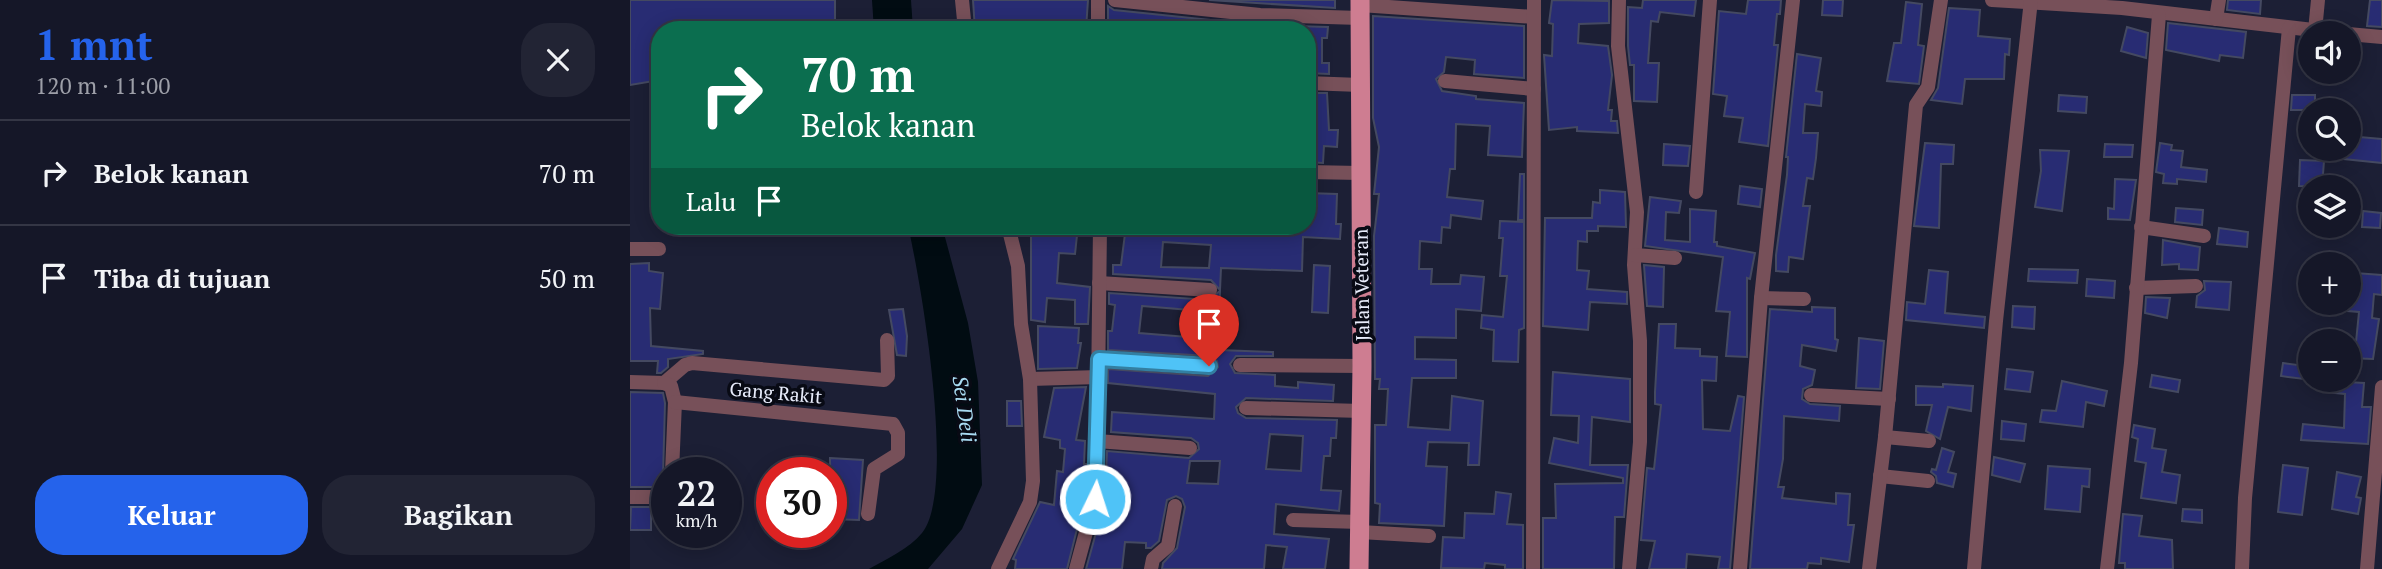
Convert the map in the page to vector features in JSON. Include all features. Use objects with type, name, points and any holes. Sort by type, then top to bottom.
[{"type":"main road","name":"Jalan Veteran","points":[[1359,569],[1362,411],[1360,8]]},
{"type":"street","points":[[962,0],[964,21]]},
{"type":"street","points":[[1098,0],[1098,21]]},
{"type":"street","points":[[1115,0],[1260,15],[1360,8],[1534,17]]},
{"type":"street","points":[[1533,569],[1534,0]]},
{"type":"street","points":[[1619,0],[1618,46],[1637,212],[1635,255],[1640,341],[1640,442],[1629,569]]},
{"type":"street","points":[[1696,192],[1710,0]]},
{"type":"street","points":[[1740,569],[1761,298],[1793,0]]},
{"type":"street","points":[[1868,569],[1889,400],[1916,105],[1928,87],[1941,0]]},
{"type":"street","points":[[1992,0],[2123,4],[2159,15],[2298,29]]},
{"type":"street","points":[[2217,19],[2218,0]]},
{"type":"street","points":[[2316,21],[2318,0]]},
{"type":"street","points":[[1974,569],[1996,321],[2031,1]]},
{"type":"street","points":[[2107,569],[2132,363],[2159,15]]},
{"type":"street","points":[[2242,569],[2245,498],[2289,28]]},
{"type":"street","points":[[2361,35],[2382,37]]},
{"type":"street","points":[[1445,81],[1534,89]]},
{"type":"street","points":[[1316,83],[1360,85]]},
{"type":"street","points":[[1316,172],[1360,173]]},
{"type":"street","points":[[2141,227],[2204,236]]},
{"type":"street","points":[[998,569],[1030,502],[1033,481],[1030,379],[1021,324],[1018,266],[1010,235]]},
{"type":"street","points":[[1076,569],[1095,499],[1100,235]]},
{"type":"street","points":[[630,249],[659,249]]},
{"type":"street","points":[[1635,255],[1675,258]]},
{"type":"street","points":[[1100,283],[1210,290]]},
{"type":"street","points":[[2136,288],[2196,286]]},
{"type":"street","points":[[1761,298],[1804,299]]},
{"type":"street","points":[[664,383],[685,365],[692,363],[884,380],[888,376],[887,340]]},
{"type":"street","points":[[1099,359],[1209,366]]},
{"type":"street","points":[[1240,365],[1362,366]]},
{"type":"street","points":[[1030,379],[1099,377]]},
{"type":"street","points":[[630,382],[664,383],[671,386],[674,402],[672,457]]},
{"type":"street","points":[[2367,569],[2382,387]]},
{"type":"street","points":[[1811,395],[1889,400]]},
{"type":"street","name":"Gang Rakit","points":[[674,402],[874,420],[896,427],[899,447],[893,460],[874,469],[868,514]]},
{"type":"street","points":[[1246,408],[1362,411]]},
{"type":"street","points":[[1885,437],[1929,440]]},
{"type":"street","points":[[1097,441],[1190,449]]},
{"type":"street","points":[[1880,476],[1928,481]]},
{"type":"street","points":[[630,496],[651,496]]},
{"type":"street","points":[[1152,569],[1153,559],[1168,546],[1175,506]]},
{"type":"street","points":[[1293,520],[1429,536]]},
{"type":"water","points":[[872,0],[911,0],[912,21],[873,21]]},
{"type":"water","name":"Sei Deli","points":[[910,235],[944,235],[968,323],[978,382],[982,485],[962,529],[928,569],[869,569],[917,539],[932,510],[936,475],[936,432],[933,384],[921,292]]},
{"type":"building","points":[[630,0],[835,0],[835,21],[651,21],[651,82],[630,85]]},
{"type":"building","points":[[973,0],[1088,0],[1087,21],[974,21]]},
{"type":"building","points":[[1209,0],[1335,0],[1335,8]]},
{"type":"building","points":[[1552,0],[1609,1],[1609,23],[1579,24],[1578,43],[1608,46],[1612,75],[1608,110],[1612,110],[1611,121],[1617,121],[1618,133],[1577,131],[1577,127],[1549,130],[1544,55],[1552,56],[1553,24],[1549,23]]},
{"type":"building","points":[[1643,0],[1696,0],[1694,16],[1660,12],[1658,22],[1651,21],[1648,63],[1659,63],[1657,102],[1634,101],[1634,65],[1630,65],[1628,46],[1628,7],[1642,8]]},
{"type":"building","points":[[1748,0],[1781,0],[1774,45],[1778,45],[1768,146],[1739,142],[1743,118],[1724,116],[1727,96],[1713,94],[1719,11],[1746,14]]},
{"type":"building","points":[[1823,0],[1843,0],[1842,16],[1822,15]]},
{"type":"building","points":[[2228,0],[2261,0],[2260,14],[2227,10]]},
{"type":"building","points":[[2370,0],[2382,0],[2382,27],[2367,26]]},
{"type":"building","points":[[1906,2],[1922,4],[1918,45],[1924,46],[1919,84],[1887,81],[1894,43],[1901,43]]},
{"type":"building","points":[[1108,6],[1114,10],[1220,21],[1108,21]]},
{"type":"building","points":[[1949,8],[1980,10],[1978,36],[2010,39],[2009,55],[2005,54],[2004,79],[1965,79],[1962,104],[1931,100],[1938,88]]},
{"type":"building","points":[[1373,16],[1524,26],[1524,78],[1474,74],[1475,60],[1446,57],[1444,72],[1436,79],[1442,91],[1476,96],[1476,99],[1524,103],[1522,157],[1488,155],[1490,126],[1456,124],[1455,169],[1450,169],[1447,197],[1483,201],[1481,219],[1451,215],[1450,228],[1442,227],[1441,243],[1420,241],[1419,269],[1432,269],[1431,284],[1460,284],[1461,275],[1484,277],[1481,311],[1456,309],[1456,338],[1415,337],[1415,359],[1456,360],[1456,378],[1412,378],[1408,427],[1450,430],[1452,396],[1483,401],[1479,465],[1468,465],[1469,443],[1428,442],[1426,466],[1447,467],[1444,526],[1379,523],[1380,504],[1375,503],[1375,425],[1386,425],[1388,389],[1379,389],[1380,379],[1375,379],[1374,236],[1379,194],[1374,194],[1379,147],[1373,118]]},
{"type":"building","points":[[2168,23],[2246,32],[2243,58],[2220,55],[2219,61],[2166,50]]},
{"type":"building","points":[[1316,27],[1328,27],[1327,38],[1322,38],[1322,63],[1329,63],[1329,74],[1316,73]]},
{"type":"building","points":[[2127,27],[2148,33],[2146,58],[2121,51]]},
{"type":"building","points":[[1797,54],[1821,58],[1816,91],[1822,92],[1821,106],[1805,104],[1803,133],[1818,133],[1816,158],[1813,179],[1807,178],[1803,206],[1810,206],[1803,259],[1789,257],[1788,272],[1776,271],[1776,255],[1787,175],[1786,157]]},
{"type":"building","points":[[1316,93],[1327,93],[1329,130],[1338,130],[1337,147],[1324,146],[1323,163],[1316,163]]},
{"type":"building","points":[[2059,95],[2087,97],[2086,113],[2058,111]]},
{"type":"building","points":[[2292,95],[2315,95],[2315,98],[2298,98],[2298,110],[2291,110]]},
{"type":"building","points":[[2361,137],[2382,139],[2382,163],[2361,161]]},
{"type":"building","points":[[1925,143],[1954,145],[1953,164],[1941,164],[1939,228],[1914,226]]},
{"type":"building","points":[[2160,143],[2172,145],[2171,150],[2183,151],[2181,167],[2207,170],[2206,182],[2177,179],[2177,184],[2163,183],[2164,174],[2156,172]]},
{"type":"building","points":[[1664,144],[1690,146],[1688,166],[1663,165]]},
{"type":"building","points":[[2105,144],[2133,145],[2132,157],[2104,157]]},
{"type":"building","points":[[2040,150],[2069,151],[2062,211],[2035,207],[2041,171]]},
{"type":"building","points":[[2300,161],[2324,161],[2323,175],[2299,175]]},
{"type":"building","points":[[1520,174],[1524,174],[1524,220],[1518,220]]},
{"type":"building","points":[[2115,179],[2136,180],[2130,220],[2108,219],[2108,208],[2114,209]]},
{"type":"building","points":[[1740,186],[1762,189],[1760,207],[1738,204]]},
{"type":"building","points":[[1600,190],[1625,192],[1626,227],[1598,226],[1598,231],[1587,231],[1587,242],[1578,241],[1577,270],[1589,271],[1587,289],[1627,292],[1627,304],[1590,302],[1588,330],[1543,326],[1545,218],[1592,218],[1593,202],[1600,203]]},
{"type":"building","points":[[1316,193],[1337,194],[1336,224],[1341,224],[1340,239],[1303,237],[1302,271],[1221,268],[1220,290],[1211,280],[1113,274],[1113,265],[1121,265],[1125,235],[1316,235]],"holes":[[[1163,242],[1211,245],[1209,268],[1161,267]]]},
{"type":"building","points":[[1650,197],[1681,201],[1679,213],[1666,212],[1665,240],[1690,242],[1690,209],[1716,211],[1714,242],[1717,242],[1717,246],[1755,253],[1750,279],[1747,278],[1747,357],[1726,356],[1730,312],[1716,311],[1723,257],[1645,246]]},
{"type":"building","points":[[2176,208],[2203,210],[2202,225],[2175,222]]},
{"type":"building","points":[[2363,211],[2381,213],[2380,228],[2362,227]]},
{"type":"building","points":[[1500,221],[1524,222],[1524,328],[1519,330],[1518,362],[1493,361],[1494,330],[1481,328],[1482,315],[1503,317],[1507,276],[1500,276],[1503,238],[1499,238]]},
{"type":"building","points":[[2219,228],[2248,232],[2247,247],[2217,244]]},
{"type":"building","points":[[1031,235],[1077,235],[1075,254],[1059,253],[1057,283],[1090,287],[1088,324],[1075,324],[1075,300],[1047,298],[1045,322],[1031,320]]},
{"type":"building","points":[[2163,240],[2200,247],[2198,270],[2179,269],[2179,264],[2162,265]]},
{"type":"building","points":[[649,263],[649,271],[663,273],[660,309],[650,308],[651,346],[703,351],[703,354],[668,359],[668,367],[661,373],[657,373],[658,361],[630,361],[630,264]]},
{"type":"building","points":[[1314,265],[1330,266],[1328,313],[1312,312]]},
{"type":"building","points":[[1644,265],[1664,267],[1663,307],[1647,306]]},
{"type":"building","points":[[2029,269],[2078,270],[2077,283],[2028,281]]},
{"type":"building","points":[[1929,270],[1948,272],[1945,313],[1985,317],[1984,328],[1906,320],[1907,302],[1925,304]]},
{"type":"building","points":[[2361,273],[2382,275],[2382,295],[2374,294],[2372,318],[2379,319],[2373,359],[2361,359],[2361,329],[2357,329],[2359,315],[2361,315]]},
{"type":"building","points":[[2087,279],[2115,281],[2114,298],[2086,296]]},
{"type":"building","points":[[2204,281],[2231,282],[2229,310],[2196,307],[2197,296],[2205,290]]},
{"type":"building","points":[[1220,291],[1219,350],[1273,352],[1273,356],[1236,356],[1230,364],[1235,373],[1275,375],[1275,386],[1298,388],[1298,382],[1334,385],[1333,401],[1246,398],[1236,407],[1238,413],[1246,418],[1337,420],[1336,438],[1331,438],[1330,456],[1324,456],[1321,490],[1341,491],[1339,511],[1276,504],[1274,534],[1329,539],[1325,569],[1283,569],[1287,547],[1266,545],[1264,569],[1162,569],[1163,563],[1177,548],[1185,507],[1182,499],[1176,496],[1167,500],[1159,541],[1151,548],[1146,548],[1146,543],[1125,542],[1122,569],[1086,569],[1105,500],[1107,451],[1189,458],[1199,449],[1198,443],[1191,438],[1111,432],[1112,412],[1214,419],[1215,394],[1108,383],[1108,369],[1208,376],[1218,367],[1217,361],[1210,356],[1108,350],[1108,331],[1112,331],[1115,305],[1109,304],[1109,293],[1209,300]],"holes":[[[1142,306],[1202,311],[1200,338],[1139,333]],[[1270,434],[1303,436],[1301,471],[1266,469]],[[1190,461],[1220,461],[1218,484],[1187,483]]]},
{"type":"building","points":[[2146,297],[2170,298],[2167,318],[2145,313]]},
{"type":"building","points":[[2013,306],[2035,307],[2034,329],[2012,327]]},
{"type":"building","points":[[1812,307],[1835,308],[1835,339],[1838,340],[1836,351],[1802,345],[1800,366],[1815,370],[1812,385],[1803,389],[1802,399],[1810,404],[1840,406],[1839,421],[1784,416],[1783,459],[1778,487],[1784,487],[1782,498],[1836,504],[1836,493],[1850,494],[1848,525],[1854,525],[1849,562],[1821,558],[1821,564],[1808,563],[1807,569],[1750,569],[1770,309],[1812,312]]},
{"type":"building","points":[[903,309],[907,336],[906,356],[897,355],[889,310]]},
{"type":"building","points":[[1659,324],[1676,324],[1675,348],[1700,349],[1700,356],[1717,357],[1716,381],[1702,380],[1703,429],[1730,431],[1738,396],[1744,397],[1730,569],[1718,569],[1720,557],[1687,554],[1686,569],[1649,569],[1655,541],[1641,540],[1647,468],[1654,469],[1661,405],[1655,404]]},
{"type":"building","points":[[1038,326],[1079,328],[1078,343],[1081,343],[1077,368],[1038,369]]},
{"type":"building","points":[[1859,338],[1884,341],[1880,389],[1856,388]]},
{"type":"building","points":[[2283,363],[2298,365],[2298,378],[2281,376]]},
{"type":"building","points":[[2007,369],[2033,372],[2030,392],[2005,389]]},
{"type":"building","points":[[1553,372],[1630,379],[1630,422],[1592,417],[1590,465],[1628,465],[1624,517],[1615,517],[1614,569],[1543,569],[1543,518],[1556,518],[1555,484],[1623,483],[1623,478],[1549,463],[1554,438],[1578,443],[1579,416],[1551,415]]},
{"type":"building","points":[[2152,375],[2180,380],[2178,392],[2150,387]]},
{"type":"building","points":[[2062,381],[2107,391],[2104,406],[2086,402],[2083,427],[2040,422],[2042,410],[2056,411]]},
{"type":"building","points":[[2361,383],[2364,383],[2362,407],[2371,407],[2368,444],[2301,440],[2303,424],[2344,428],[2345,394],[2326,392],[2361,392]]},
{"type":"building","points":[[1943,384],[1973,386],[1971,411],[1948,407],[1940,439],[1926,431],[1932,405],[1916,405],[1916,386],[1943,387]]},
{"type":"building","points":[[1086,387],[1076,440],[1085,441],[1084,464],[1088,464],[1085,497],[1067,569],[1015,569],[1016,560],[1013,559],[1040,502],[1054,505],[1057,471],[1063,472],[1065,449],[1060,448],[1060,440],[1044,437],[1054,388]]},
{"type":"building","points":[[630,392],[663,393],[664,457],[651,457],[651,487],[630,487]]},
{"type":"building","points":[[1007,401],[1021,401],[1022,426],[1007,426]]},
{"type":"building","points":[[2002,421],[2026,424],[2024,441],[2001,439]]},
{"type":"building","points":[[2134,425],[2155,429],[2152,448],[2166,450],[2162,472],[2180,475],[2176,503],[2141,498],[2146,463],[2135,461],[2138,439],[2132,437]]},
{"type":"building","points":[[1942,448],[1954,452],[1948,472],[1956,474],[1953,487],[1937,483],[1936,476],[1931,472],[1932,469],[1936,470]]},
{"type":"building","points":[[1994,457],[2025,464],[2020,482],[1992,475]]},
{"type":"building","points":[[847,459],[863,460],[859,520],[847,520]]},
{"type":"building","points":[[2283,465],[2308,468],[2302,515],[2278,512]]},
{"type":"building","points":[[2048,466],[2090,469],[2089,487],[2082,486],[2080,512],[2045,509]]},
{"type":"building","points":[[2337,472],[2361,477],[2356,497],[2361,498],[2358,514],[2332,509]]},
{"type":"building","points":[[1496,492],[1511,494],[1507,524],[1523,525],[1523,569],[1505,569],[1505,565],[1485,563],[1484,569],[1441,568],[1443,537],[1464,538],[1465,513],[1494,514]]},
{"type":"building","points":[[631,507],[651,507],[651,530],[630,530]]},
{"type":"building","points":[[2183,509],[2202,510],[2202,523],[2182,521]]},
{"type":"building","points":[[2123,514],[2142,516],[2139,536],[2172,540],[2173,569],[2125,569],[2125,563],[2119,563]]},
{"type":"route","points":[[1095,499],[1100,415],[1099,359],[1209,366]]}]
